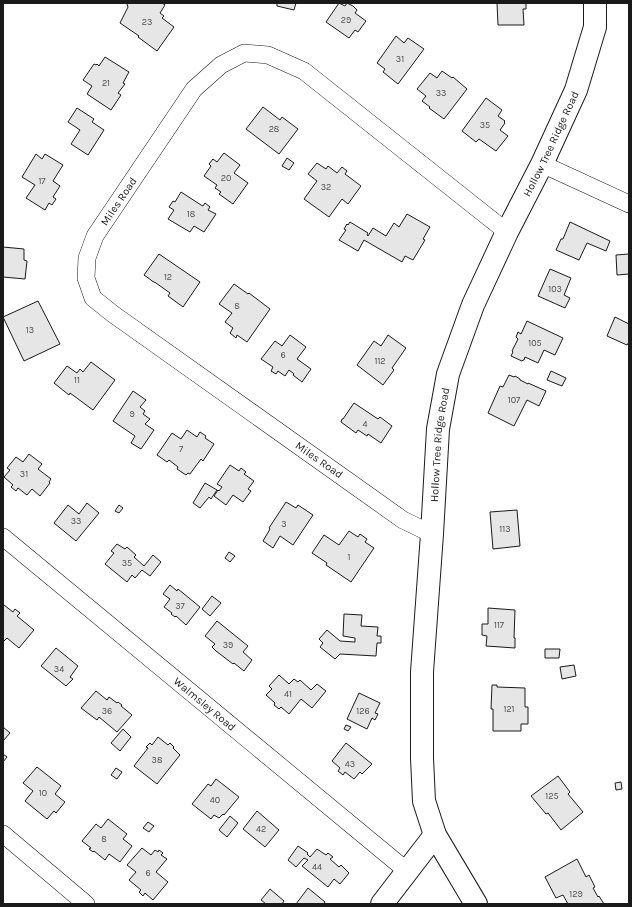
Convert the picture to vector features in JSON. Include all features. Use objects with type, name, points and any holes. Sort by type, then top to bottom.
[{"type":"main road","name":"Hollow Tree Ridge Road","points":[[476,904],[435,836],[424,802],[422,672],[438,429],[448,374],[473,305],[507,232],[542,164],[576,90],[595,27],[595,3]]},
{"type":"main road","points":[[382,904],[435,836]]},
{"type":"street","name":"Miles Road","points":[[432,534],[403,520],[113,314],[93,298],[86,278],[87,258],[96,236],[194,89],[221,64],[244,53],[268,55],[304,71],[507,232]]},
{"type":"street","points":[[542,164],[629,204]]},
{"type":"street","name":"Walmsley Road","points":[[3,537],[407,871]]},
{"type":"street","points":[[3,834],[86,904]]},
{"type":"building","points":[[128,3],[162,3],[165,5],[160,13],[164,16],[162,18],[174,27],[157,51],[120,23],[128,7]]},
{"type":"building","points":[[277,3],[296,3],[294,10],[277,6]]},
{"type":"building","points":[[339,3],[345,6],[347,3],[353,6],[357,10],[355,13],[366,21],[358,32],[355,30],[349,38],[326,22]]},
{"type":"building","points":[[497,3],[526,3],[526,9],[523,9],[524,25],[498,25]]},
{"type":"building","points":[[396,36],[404,43],[408,38],[424,49],[398,84],[383,72],[385,69],[377,63]]},
{"type":"building","points":[[105,57],[129,72],[123,83],[125,84],[118,93],[121,95],[111,110],[87,94],[92,86],[83,80],[94,64],[99,66]]},
{"type":"building","points":[[442,71],[452,78],[453,77],[467,89],[444,119],[422,101],[426,96],[417,89],[430,73],[437,78]]},
{"type":"building","points":[[486,98],[502,110],[498,116],[505,121],[505,123],[500,130],[508,136],[496,151],[479,139],[476,142],[462,131]]},
{"type":"building","points":[[263,107],[280,120],[282,117],[298,129],[279,154],[246,129]]},
{"type":"building","points":[[77,108],[94,119],[92,122],[104,130],[88,155],[71,144],[80,130],[68,122]]},
{"type":"building","points":[[224,153],[240,165],[234,173],[248,183],[233,204],[219,194],[221,192],[215,188],[217,185],[204,176],[211,166],[209,164],[213,159],[217,162]]},
{"type":"building","points":[[36,154],[42,159],[45,154],[63,165],[53,181],[60,186],[53,197],[56,199],[52,205],[49,203],[45,210],[26,198],[35,185],[22,177]]},
{"type":"building","points":[[287,158],[294,163],[289,170],[282,166]]},
{"type":"building","points":[[317,163],[326,169],[328,166],[337,173],[342,167],[347,171],[345,174],[361,186],[348,204],[342,199],[329,217],[304,199],[317,181],[308,174]]},
{"type":"building","points":[[181,192],[203,206],[205,203],[210,207],[208,210],[216,214],[204,232],[194,226],[190,232],[168,219],[174,210],[169,207],[173,201],[175,202]]},
{"type":"building","points":[[407,214],[430,227],[423,239],[425,240],[413,260],[405,256],[402,262],[364,240],[358,251],[339,240],[346,230],[344,229],[347,224],[348,225],[350,222],[368,233],[368,236],[373,228],[386,236],[394,223],[399,227]]},
{"type":"building","points":[[570,222],[610,241],[606,251],[587,243],[579,260],[556,250],[561,239],[563,239]]},
{"type":"building","points":[[3,247],[24,249],[24,260],[27,261],[25,279],[3,277]]},
{"type":"building","points":[[159,254],[200,282],[183,307],[168,296],[170,293],[144,275]]},
{"type":"building","points":[[629,254],[629,274],[617,275],[616,255]]},
{"type":"building","points":[[550,269],[571,278],[564,295],[570,298],[565,308],[538,296]]},
{"type":"building","points":[[234,284],[270,309],[247,342],[237,335],[236,338],[230,333],[233,328],[225,322],[232,313],[219,304]]},
{"type":"building","points":[[38,301],[60,344],[24,361],[3,317]]},
{"type":"building","points":[[615,317],[629,324],[629,342],[627,345],[607,336]]},
{"type":"building","points":[[527,321],[563,338],[555,355],[544,350],[538,363],[525,357],[522,361],[511,356],[518,339],[516,337],[518,332],[521,334]]},
{"type":"building","points":[[290,335],[306,347],[297,359],[311,369],[302,382],[289,370],[285,376],[278,371],[276,374],[271,371],[273,367],[261,359],[275,341],[282,346]]},
{"type":"building","points":[[388,335],[406,348],[392,368],[394,370],[383,385],[357,365],[374,341],[381,346]]},
{"type":"building","points":[[91,362],[115,380],[93,410],[70,393],[69,395],[54,383],[67,366],[77,373],[80,369],[83,372]]},
{"type":"building","points":[[551,371],[566,378],[562,386],[547,380]]},
{"type":"building","points":[[509,375],[515,376],[528,384],[546,391],[539,406],[527,400],[514,426],[488,413],[500,386],[503,387]]},
{"type":"building","points":[[133,391],[146,400],[140,407],[145,411],[143,414],[150,419],[145,424],[154,430],[141,449],[131,443],[135,436],[113,421]]},
{"type":"building","points":[[354,403],[378,419],[380,417],[392,426],[381,443],[368,434],[367,436],[358,430],[356,433],[341,422]]},
{"type":"building","points":[[187,430],[197,437],[200,432],[206,436],[205,438],[214,444],[203,461],[201,459],[190,474],[188,473],[186,475],[177,469],[178,467],[169,460],[167,462],[157,455],[172,433],[181,439]]},
{"type":"building","points":[[29,454],[42,464],[38,469],[51,479],[49,482],[50,483],[40,496],[32,489],[27,495],[18,488],[16,491],[11,487],[13,485],[4,477],[10,470],[7,468],[16,457],[23,462]]},
{"type":"building","points":[[230,465],[239,471],[241,468],[246,472],[244,474],[254,481],[248,489],[251,491],[243,502],[233,495],[226,505],[214,496],[222,487],[217,484]]},
{"type":"building","points":[[205,483],[217,490],[211,499],[209,497],[200,508],[193,503]]},
{"type":"building","points":[[286,502],[296,508],[298,505],[313,515],[293,545],[280,536],[273,548],[263,541],[270,529],[269,528]]},
{"type":"building","points":[[87,503],[99,513],[76,541],[54,523],[68,505],[79,514]]},
{"type":"building","points":[[119,505],[123,508],[119,513],[115,511]]},
{"type":"building","points":[[517,510],[520,546],[493,549],[490,512]]},
{"type":"building","points":[[349,531],[358,537],[360,534],[367,539],[365,542],[374,548],[351,582],[326,565],[327,563],[312,553],[324,535],[339,545]]},
{"type":"building","points":[[117,544],[125,549],[127,547],[136,555],[134,557],[144,566],[153,555],[161,562],[150,576],[142,570],[135,578],[132,575],[127,582],[105,564],[114,553],[111,551]]},
{"type":"building","points":[[229,552],[235,556],[230,562],[225,558]]},
{"type":"building","points":[[170,585],[177,591],[178,589],[200,607],[186,625],[164,607],[170,599],[163,594]]},
{"type":"building","points":[[212,596],[221,603],[210,616],[202,609]]},
{"type":"building","points":[[4,605],[13,612],[15,609],[20,613],[17,616],[34,630],[19,648],[7,638],[3,642]]},
{"type":"building","points":[[488,608],[515,610],[515,648],[486,646],[487,636],[482,635],[482,624],[488,624]]},
{"type":"building","points":[[344,614],[362,615],[361,626],[378,627],[377,636],[381,636],[381,643],[377,643],[376,656],[340,654],[335,659],[320,647],[323,643],[319,639],[327,630],[340,641],[355,642],[355,638],[343,636]]},
{"type":"building","points":[[217,621],[248,646],[243,652],[252,660],[244,671],[216,651],[212,647],[215,644],[205,636]]},
{"type":"building","points":[[56,648],[78,666],[70,677],[73,679],[66,686],[41,666]]},
{"type":"building","points":[[545,649],[560,649],[559,658],[545,658]]},
{"type":"building","points":[[574,665],[576,676],[562,679],[560,667]]},
{"type":"building","points":[[279,675],[289,684],[294,679],[298,682],[300,680],[311,690],[317,684],[326,691],[312,708],[301,699],[289,714],[281,707],[279,709],[274,705],[275,703],[266,695],[272,689],[269,686]]},
{"type":"building","points":[[492,685],[497,685],[497,687],[525,688],[525,707],[528,707],[528,724],[521,724],[521,731],[493,731],[493,709],[491,709]]},
{"type":"building","points":[[96,691],[107,700],[109,697],[117,703],[118,702],[132,715],[117,732],[99,717],[97,720],[81,708]]},
{"type":"building","points":[[359,693],[380,703],[375,713],[378,714],[375,720],[372,718],[367,729],[347,719]]},
{"type":"building","points":[[346,725],[351,727],[348,731],[344,729]]},
{"type":"building","points":[[3,727],[10,733],[3,741]]},
{"type":"building","points":[[123,729],[131,737],[120,751],[111,743]]},
{"type":"building","points":[[158,737],[168,745],[170,743],[180,755],[157,784],[134,766],[148,748],[146,747],[150,743],[152,745]]},
{"type":"building","points":[[346,743],[372,764],[362,774],[360,772],[354,779],[345,772],[343,775],[338,771],[340,768],[332,761]]},
{"type":"building","points":[[3,754],[7,757],[3,762]]},
{"type":"building","points":[[37,767],[61,786],[55,794],[65,802],[56,813],[54,811],[47,819],[25,801],[33,791],[23,783]]},
{"type":"building","points":[[116,768],[122,772],[117,779],[111,775]]},
{"type":"building","points":[[558,776],[570,792],[568,794],[583,812],[561,830],[548,813],[546,814],[531,796]]},
{"type":"building","points":[[216,779],[239,797],[224,815],[223,814],[219,818],[214,815],[211,819],[192,804],[208,784],[211,786]]},
{"type":"building","points":[[621,782],[622,789],[616,790],[615,783]]},
{"type":"building","points":[[257,811],[279,830],[265,847],[243,829]]},
{"type":"building","points":[[230,816],[238,823],[227,837],[219,830]]},
{"type":"building","points":[[108,819],[127,834],[123,839],[132,846],[120,862],[109,854],[105,860],[89,849],[91,848],[82,841],[96,824],[101,828]]},
{"type":"building","points":[[148,822],[154,826],[149,832],[143,828]]},
{"type":"building","points":[[298,846],[308,853],[307,854],[310,857],[317,849],[326,855],[328,853],[333,857],[330,859],[339,867],[341,865],[349,873],[340,884],[334,879],[328,887],[302,866],[308,860],[304,858],[296,867],[288,860]]},
{"type":"building","points":[[142,848],[151,855],[155,850],[158,852],[159,850],[163,853],[161,855],[167,859],[156,872],[168,882],[153,900],[145,893],[143,896],[139,892],[141,890],[129,880],[136,872],[127,865]]},
{"type":"building","points":[[577,859],[586,877],[589,875],[595,887],[593,888],[604,904],[568,904],[563,895],[556,898],[545,877]]},
{"type":"building","points":[[308,888],[325,902],[324,904],[296,904]]},
{"type":"building","points":[[270,889],[284,901],[282,904],[266,904],[261,900]]}]
